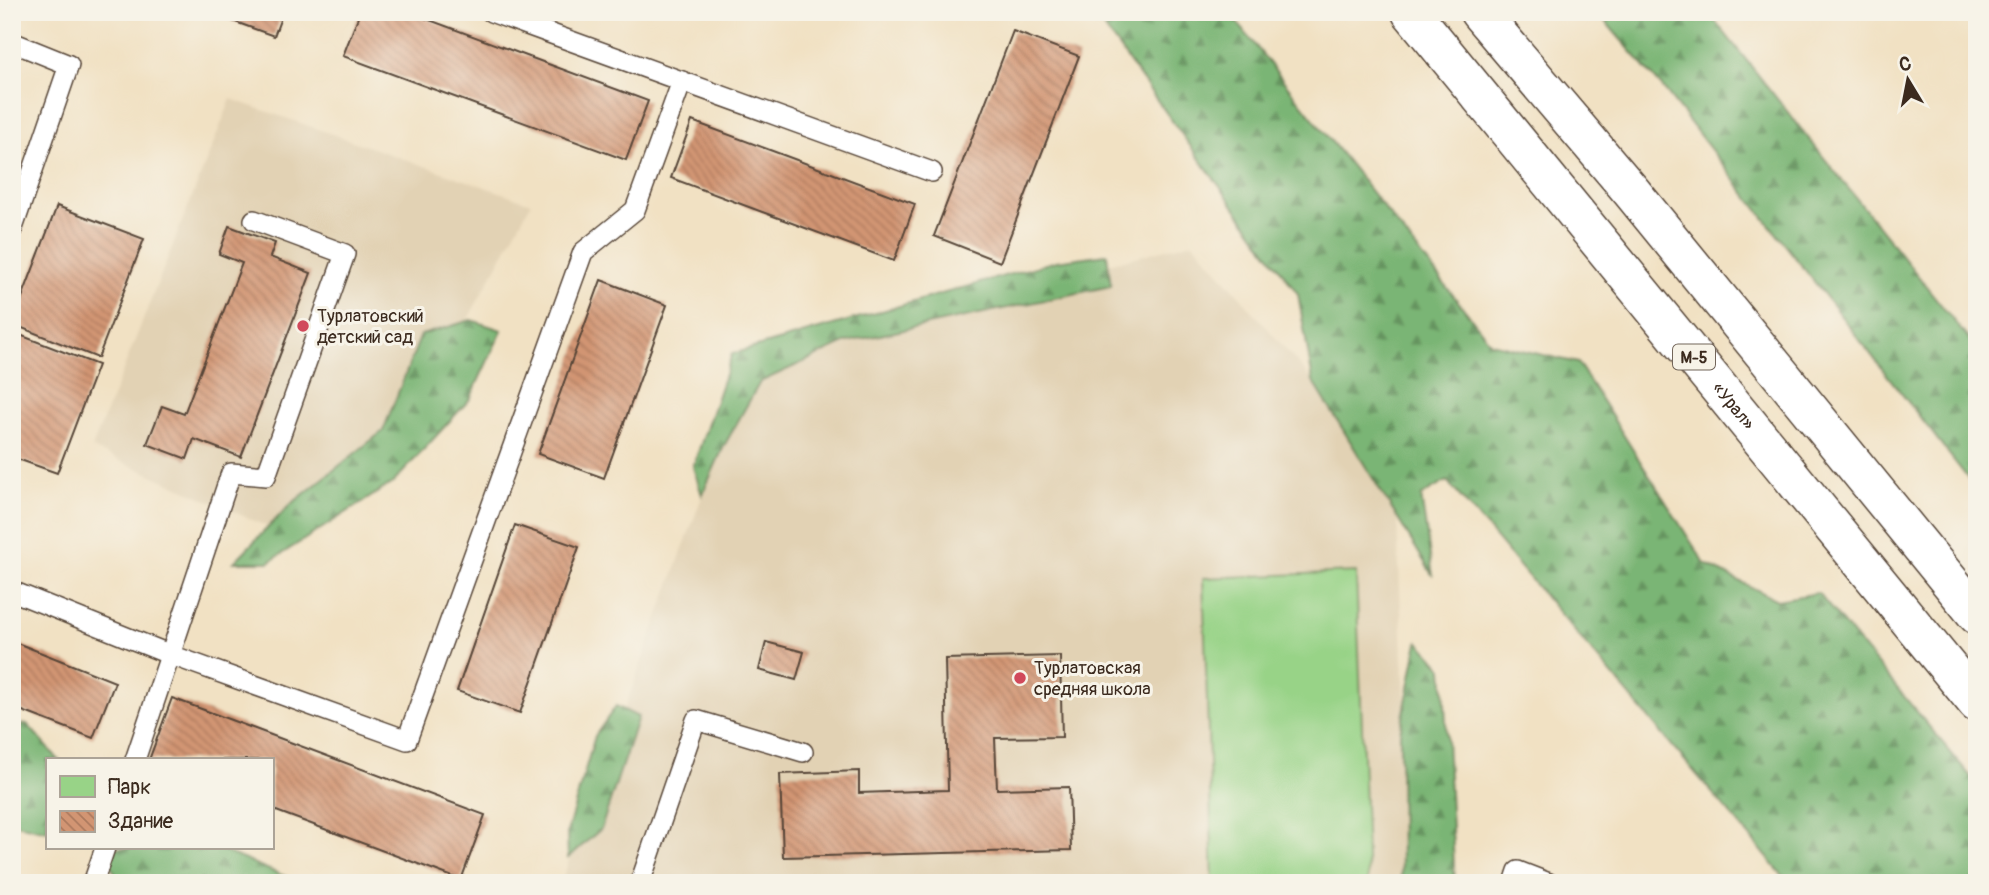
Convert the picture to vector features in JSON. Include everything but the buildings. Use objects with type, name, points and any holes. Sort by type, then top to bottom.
[{"type":"highway","name":"«Урал»","points":[[1411,12],[1977,703]]},
{"type":"highway","points":[[1479,12],[1631,191],[1977,615]]},
{"type":"lane","points":[[491,12],[932,172]]},
{"type":"lane","points":[[12,42],[69,65],[12,231]]},
{"type":"lane","points":[[12,591],[171,654],[407,740],[583,252],[635,210],[681,81]]},
{"type":"lane","points":[[136,758],[231,473],[266,476],[345,254],[254,220]]},
{"type":"lane","points":[[640,883],[696,720],[803,752]]},
{"type":"lane","points":[[93,883],[104,850]]},
{"type":"lane","points":[[1514,883],[1518,871],[1549,883]]},
{"type":"shaded area","name":"Турлатовский детский сад","points":[[231,99],[531,203],[393,457],[292,538],[92,448]]},
{"type":"shaded area","name":"Турлатовская средняя школа","points":[[1193,242],[1395,476],[1413,883],[568,883],[562,880],[753,357]]},
{"type":"green space","points":[[1093,12],[1229,12],[1491,343],[1578,363],[1705,564],[1777,600],[1818,593],[1977,784],[1977,883],[1789,883],[1447,481],[1421,496],[1433,576],[1313,381],[1298,294]]},
{"type":"green space","points":[[1597,12],[1708,12],[1977,350],[1977,490],[1662,87]]},
{"type":"green space","points":[[1107,254],[1111,286],[847,342],[760,382],[724,446],[702,495],[693,467],[732,354],[1056,261]]},
{"type":"green space","points":[[471,320],[502,330],[470,399],[394,482],[269,562],[234,562],[290,505],[383,431],[421,335]]},
{"type":"green space","points":[[1356,572],[1368,883],[1213,883],[1203,578]]},
{"type":"green space","points":[[1418,641],[1443,668],[1455,883],[1401,883],[1400,733]]},
{"type":"green space","points":[[616,706],[638,717],[601,829],[568,858],[567,832],[595,736]]},
{"type":"green space","points":[[27,724],[57,758],[46,758],[46,831],[12,823],[12,726]]},
{"type":"green space","points":[[221,850],[301,883],[121,883],[102,851]]},
{"type":"place","name":"Турлатовский детский сад","points":[[303,326]]},
{"type":"place","name":"Турлатовская средняя школа","points":[[1020,678]]}]
